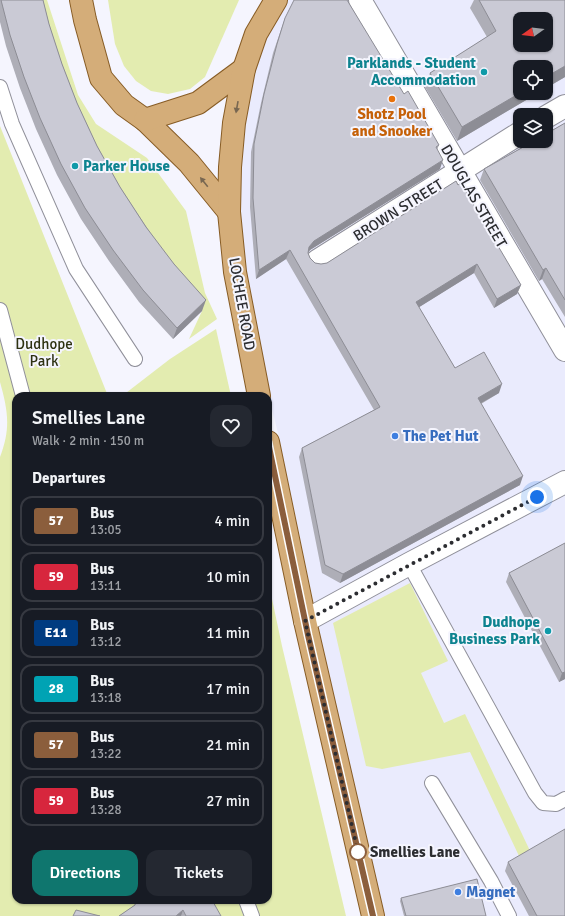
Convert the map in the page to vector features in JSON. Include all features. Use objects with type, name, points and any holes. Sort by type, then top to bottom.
[{"type":"main road","points":[[81,0],[101,78],[124,106],[145,120],[189,163],[228,212]]},
{"type":"main road","name":"LOCHEE ROAD","points":[[258,392],[235,272],[228,212],[234,123],[244,69],[256,34],[271,3]]},
{"type":"main road","points":[[145,120],[198,103],[244,69]]},
{"type":"main road","points":[[272,461],[305,621],[373,916]]},
{"type":"street","name":"DOUGLAS STREET","points":[[360,0],[565,350]]},
{"type":"street","points":[[553,113],[565,106]]},
{"type":"street","name":"BROWN STREET","points":[[317,262],[513,137]]},
{"type":"street","points":[[305,621],[409,564],[565,482]]},
{"type":"lane","points":[[0,87],[12,124],[76,268],[135,358]]},
{"type":"lane","points":[[0,310],[22,392]]},
{"type":"lane","points":[[409,564],[535,793],[543,803],[556,804],[565,799]]},
{"type":"lane","points":[[432,783],[491,881],[509,916]]},
{"type":"lane","points":[[248,904],[252,916]]},
{"type":"shaded area","points":[[276,0],[565,0],[565,916],[384,916],[332,692],[272,409],[272,392],[268,392],[243,295],[234,123]]},
{"type":"green space","points":[[37,0],[47,0],[78,95],[96,124],[147,158],[186,211],[205,293],[217,319],[189,339],[202,311],[93,157]]},
{"type":"green space","points":[[108,0],[239,0],[205,77],[190,89],[168,94],[151,91],[136,81],[124,66],[115,44]]},
{"type":"green space","name":"Dudhope Park","points":[[0,126],[106,392],[12,392],[12,904],[272,904],[272,599],[346,916],[0,916],[0,457],[6,437],[7,420],[5,402],[0,382]]},
{"type":"green space","points":[[216,329],[230,392],[127,392],[170,359]]},
{"type":"green space","points":[[410,583],[448,661],[421,673],[444,723],[465,714],[532,855],[523,861],[519,856],[470,752],[382,769],[366,766],[333,623]]},
{"type":"building","name":"Parker House","points":[[1,0],[43,0],[62,64],[77,103],[97,146],[120,187],[146,227],[174,264],[206,300],[177,328],[143,290],[113,250],[85,208],[61,164],[40,118],[24,77],[10,35]]},
{"type":"building","points":[[294,0],[347,0],[404,94],[408,91],[439,145],[436,147],[443,160],[314,241],[309,247],[308,253],[310,258],[315,263],[327,263],[456,181],[458,185],[461,183],[521,285],[497,299],[477,264],[416,302],[455,368],[484,352],[502,384],[478,398],[523,476],[343,574],[325,565],[302,448],[380,407],[290,250],[259,270],[253,198],[254,144],[264,94],[277,44],[285,18]]},
{"type":"building","name":"Parklands - Student Accommodation","points":[[479,0],[565,0],[565,66],[553,73],[553,60],[513,60],[513,97],[462,127],[430,73],[496,31]]},
{"type":"building","points":[[565,123],[565,300],[546,268],[543,270],[484,169],[522,148],[553,148],[553,130]]},
{"type":"building","name":"Dudhope Business Park","points":[[565,543],[565,672],[562,673],[509,573]]},
{"type":"building","points":[[565,829],[565,916],[537,916],[508,862]]},
{"type":"building","name":"Magnet","points":[[477,879],[486,916],[406,916],[401,898]]},
{"type":"building","points":[[214,904],[221,916],[186,916],[183,910],[176,916],[119,916],[135,905]]},
{"type":"building","points":[[76,910],[100,916],[73,916]]},
{"type":"bus line","name":"57","points":[[272,461],[308,635],[373,916]]},
{"type":"place","name":"Parklands - Student Accommodation","points":[[484,72]]},
{"type":"place","name":"Shotz Pool and Snooker","points":[[392,99]]},
{"type":"place","name":"Parker House","points":[[75,166]]},
{"type":"place","name":"The Pet Hut","points":[[395,436]]},
{"type":"place","name":"Dudhope Business Park","points":[[548,631]]},
{"type":"place","name":"Smellies Lane","points":[[358,852]]},
{"type":"place","name":"Magnet","points":[[458,892]]},
{"type":"route","points":[[358,852],[305,621],[537,497]]}]
